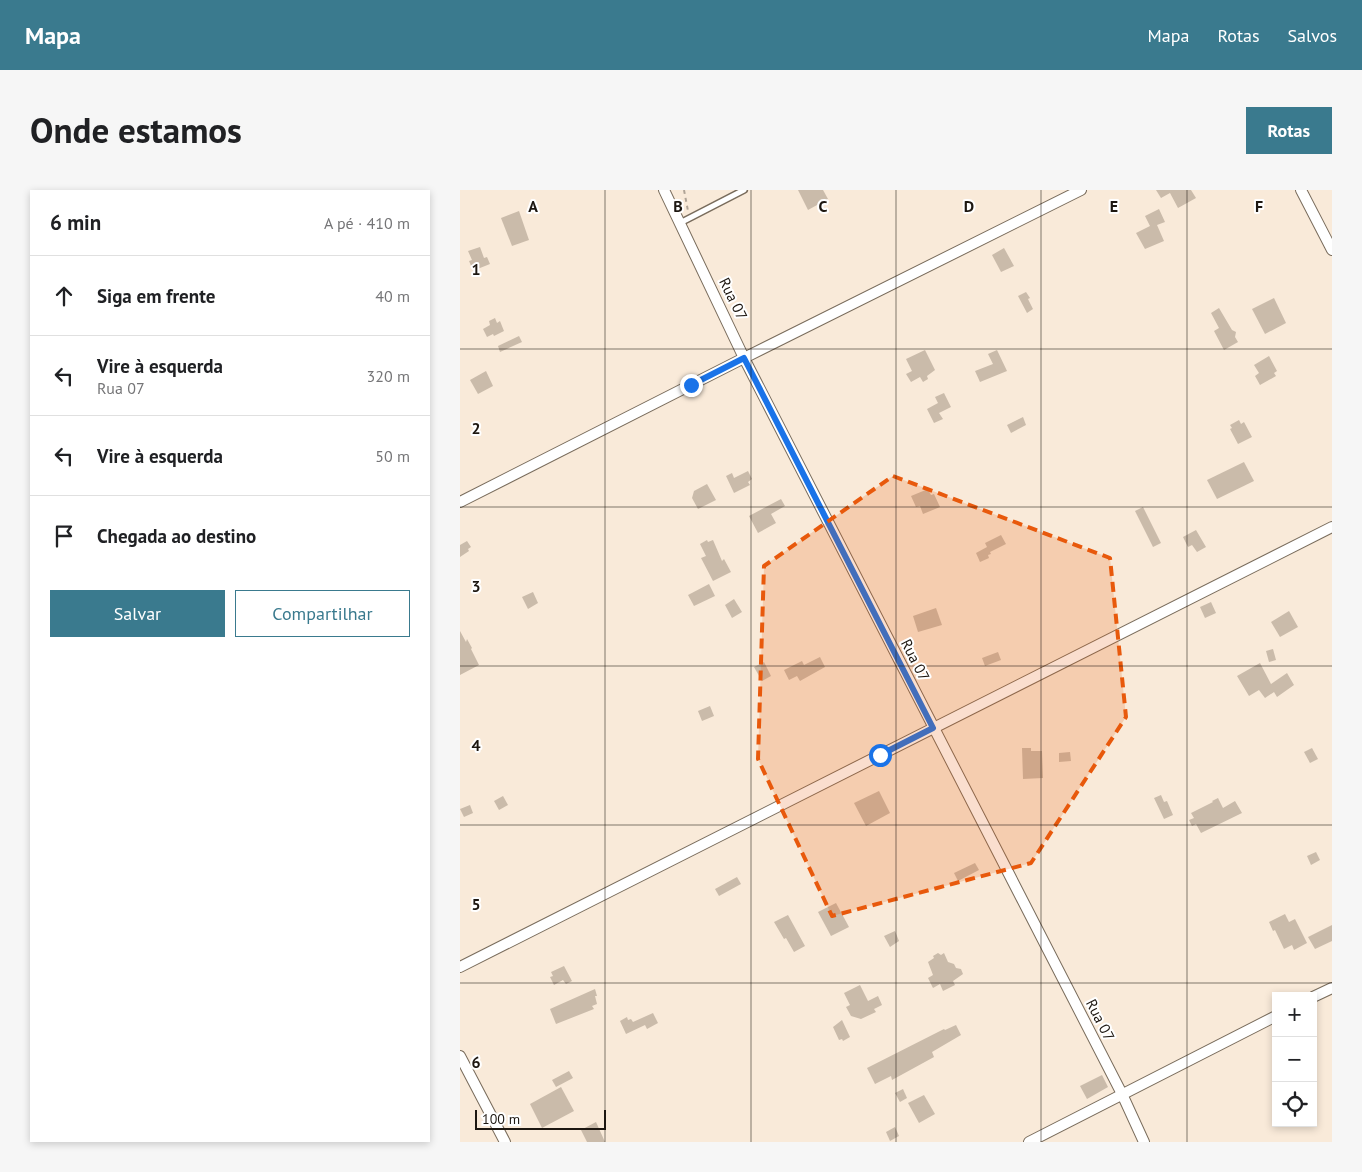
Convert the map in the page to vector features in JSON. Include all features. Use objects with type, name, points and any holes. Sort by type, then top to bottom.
[{"type":"street","name":"Rua 07","points":[[664,190],[744,358],[1122,1094],[1144,1142]]},
{"type":"street","points":[[460,502],[1081,190]]},
{"type":"street","points":[[1301,190],[1332,250]]},
{"type":"street","points":[[460,967],[1332,527]]},
{"type":"street","points":[[1317,996],[1332,988]]},
{"type":"street","points":[[1029,1142],[1272,1018]]},
{"type":"street","points":[[460,1056],[505,1142]]},
{"type":"lane","points":[[679,222],[744,190]]},
{"type":"path","points":[[679,222],[686,217],[689,208],[684,190]]},
{"type":"highlighted area","points":[[893,476],[1110,558],[1126,717],[1031,863],[832,916],[758,759],[764,566]]},
{"type":"building","points":[[798,190],[823,190],[828,199],[808,210]]},
{"type":"building","points":[[1156,190],[1191,190],[1196,198],[1178,208],[1170,193],[1161,198]]},
{"type":"building","points":[[1159,209],[1165,222],[1157,225],[1164,241],[1145,249],[1136,233],[1150,226],[1145,216]]},
{"type":"building","points":[[519,211],[529,240],[512,246],[501,218]]},
{"type":"building","points":[[480,247],[484,258],[487,257],[490,264],[475,270],[469,261],[472,260],[468,251]]},
{"type":"building","points":[[1004,248],[1014,266],[1001,272],[992,255]]},
{"type":"building","points":[[1026,292],[1033,309],[1027,313],[1018,296]]},
{"type":"building","points":[[1274,298],[1286,323],[1265,334],[1252,309]]},
{"type":"building","points":[[1219,308],[1232,330],[1236,332],[1235,337],[1238,342],[1224,350],[1214,331],[1219,328],[1211,313]]},
{"type":"building","points":[[495,318],[497,323],[500,321],[504,331],[487,337],[483,329],[490,325],[489,321]]},
{"type":"building","points":[[519,336],[522,342],[500,352],[498,346]]},
{"type":"building","points":[[925,350],[935,370],[923,382],[920,377],[911,382],[906,374],[912,371],[906,359]]},
{"type":"building","points":[[997,350],[1007,371],[980,382],[975,371],[993,364],[988,354]]},
{"type":"building","points":[[1269,356],[1277,371],[1274,373],[1276,376],[1260,385],[1255,376],[1259,373],[1254,365]]},
{"type":"building","points":[[486,371],[493,386],[478,394],[470,380]]},
{"type":"building","points":[[944,393],[951,407],[939,413],[943,419],[934,423],[927,409],[938,403],[935,397]]},
{"type":"building","points":[[1023,417],[1026,425],[1011,433],[1007,425]]},
{"type":"building","points":[[1239,420],[1241,424],[1244,422],[1252,437],[1238,444],[1230,429],[1232,428],[1230,425]]},
{"type":"building","points":[[1244,462],[1254,481],[1217,499],[1207,480]]},
{"type":"building","points":[[748,471],[752,479],[748,482],[750,485],[734,493],[726,476],[732,473],[734,478]]},
{"type":"building","points":[[707,484],[716,500],[698,509],[692,498],[694,491]]},
{"type":"building","points":[[928,489],[931,495],[934,494],[940,507],[923,514],[920,506],[916,507],[911,496]]},
{"type":"building","points":[[781,499],[785,506],[771,514],[776,523],[758,533],[749,516]]},
{"type":"building","points":[[1143,507],[1161,543],[1153,547],[1135,511]]},
{"type":"building","points":[[1196,530],[1206,547],[1197,552],[1192,545],[1188,547],[1183,537]]},
{"type":"building","points":[[1001,535],[1006,544],[990,552],[989,558],[980,562],[976,553],[987,547],[985,543]]},
{"type":"building","points":[[707,540],[708,542],[713,540],[722,561],[724,559],[731,572],[713,581],[701,558],[706,556],[700,544]]},
{"type":"building","points":[[467,541],[471,547],[468,549],[469,551],[460,557],[460,545]]},
{"type":"building","points":[[709,584],[715,596],[694,606],[688,595]]},
{"type":"building","points":[[533,592],[538,603],[528,609],[522,597]]},
{"type":"building","points":[[734,599],[742,612],[732,618],[725,605]]},
{"type":"building","points":[[1211,602],[1216,613],[1205,618],[1200,607]]},
{"type":"building","points":[[936,608],[942,625],[918,632],[913,616]]},
{"type":"building","points":[[1289,611],[1298,627],[1280,637],[1271,622]]},
{"type":"building","points":[[460,631],[466,642],[467,639],[479,665],[460,675]]},
{"type":"building","points":[[1273,649],[1276,660],[1269,662],[1266,651]]},
{"type":"building","points":[[998,652],[1001,660],[985,666],[982,658]]},
{"type":"building","points":[[820,657],[825,667],[800,681],[797,676],[789,680],[784,670],[802,661],[804,665]]},
{"type":"building","points":[[764,662],[771,676],[762,681],[754,667]]},
{"type":"building","points":[[1260,663],[1271,684],[1287,673],[1294,685],[1277,697],[1274,692],[1265,698],[1259,690],[1249,696],[1237,676]]},
{"type":"building","points":[[710,706],[714,716],[702,721],[698,711]]},
{"type":"building","points":[[1022,748],[1031,748],[1031,751],[1042,751],[1043,778],[1023,779]]},
{"type":"building","points":[[1312,748],[1318,759],[1310,763],[1304,752]]},
{"type":"building","points":[[1070,752],[1071,761],[1059,762],[1059,753]]},
{"type":"building","points":[[879,791],[890,813],[866,826],[854,803]]},
{"type":"building","points":[[1161,795],[1164,802],[1167,801],[1173,815],[1164,819],[1154,798]]},
{"type":"building","points":[[503,796],[508,805],[499,810],[494,801]]},
{"type":"building","points":[[1218,798],[1223,808],[1235,801],[1242,813],[1201,833],[1196,824],[1192,826],[1189,820],[1194,818],[1191,813]]},
{"type":"building","points":[[470,805],[473,813],[464,817],[460,809]]},
{"type":"building","points":[[1316,852],[1320,860],[1311,865],[1307,856]]},
{"type":"building","points":[[975,863],[979,870],[958,881],[954,873]]},
{"type":"building","points":[[737,877],[741,884],[719,896],[715,889]]},
{"type":"building","points":[[836,903],[849,927],[831,936],[818,912]]},
{"type":"building","points":[[1285,914],[1289,922],[1295,919],[1307,943],[1294,950],[1292,945],[1284,949],[1269,922]]},
{"type":"building","points":[[788,915],[805,946],[794,952],[774,922]]},
{"type":"building","points":[[1332,925],[1332,941],[1315,949],[1308,937]]},
{"type":"building","points":[[895,931],[899,941],[890,947],[884,936]]},
{"type":"building","points":[[938,953],[941,955],[944,953],[948,962],[961,969],[963,974],[953,981],[955,985],[943,991],[940,984],[933,988],[928,978],[933,975],[928,962]]},
{"type":"building","points":[[564,966],[572,981],[566,984],[563,980],[554,985],[550,977],[553,976],[551,972]]},
{"type":"building","points":[[860,985],[868,1001],[878,996],[882,1005],[874,1009],[876,1012],[861,1019],[851,1016],[846,1007],[850,1005],[844,993]]},
{"type":"building","points":[[595,989],[597,1004],[592,1006],[594,1009],[556,1024],[550,1009]]},
{"type":"building","points":[[653,1013],[658,1023],[647,1029],[645,1025],[626,1034],[620,1021],[627,1017],[628,1020],[631,1019],[633,1022]]},
{"type":"building","points":[[842,1020],[850,1037],[843,1041],[842,1039],[839,1040],[833,1027]]},
{"type":"building","points":[[956,1025],[961,1035],[932,1052],[934,1057],[892,1080],[891,1076],[875,1084],[867,1068],[944,1029]]},
{"type":"building","points":[[569,1071],[573,1078],[556,1087],[552,1080]]},
{"type":"building","points":[[1102,1075],[1108,1087],[1087,1099],[1080,1086]]},
{"type":"building","points":[[561,1087],[574,1111],[542,1128],[530,1104]]},
{"type":"building","points":[[903,1089],[907,1098],[900,1102],[895,1093]]},
{"type":"building","points":[[924,1095],[935,1114],[919,1123],[908,1103]]},
{"type":"building","points":[[596,1122],[605,1142],[587,1142],[581,1130]]},
{"type":"building","points":[[895,1127],[899,1136],[890,1141],[886,1132]]},
{"type":"route","points":[[691,385],[744,358],[933,728],[880,755]]}]
